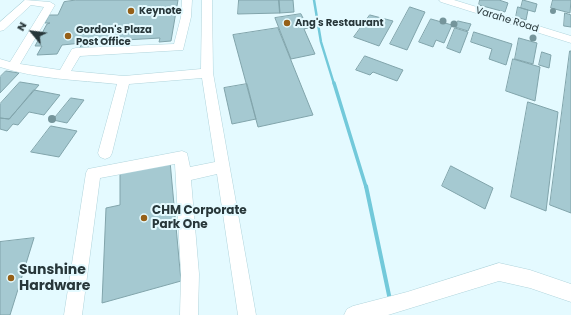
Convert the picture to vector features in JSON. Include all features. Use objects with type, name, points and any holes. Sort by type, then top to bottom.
[{"type":"street","points":[[63,75],[76,52],[179,48],[186,17],[187,0]]},
{"type":"street","points":[[207,0],[207,73],[247,315]]},
{"type":"street","name":"Varahe Road","points":[[444,0],[571,40]]},
{"type":"street","points":[[0,28],[30,1],[53,3],[13,67]]},
{"type":"street","points":[[186,17],[206,16]]},
{"type":"street","points":[[0,63],[13,67],[63,75],[124,80],[207,73]]},
{"type":"street","points":[[106,153],[124,80]]},
{"type":"street","points":[[73,315],[93,173],[182,157],[190,274],[189,315]]},
{"type":"street","points":[[184,175],[222,167]]},
{"type":"street","points":[[353,315],[407,301],[499,272],[530,279],[571,292]]},
{"type":"building","points":[[76,0],[178,0],[171,41],[159,42],[160,38],[90,42],[87,49],[79,50],[82,43],[62,45],[57,54],[37,55],[42,46],[35,46],[47,24],[50,23],[45,23],[49,15],[58,15],[64,2]]},
{"type":"building","points":[[239,0],[279,0],[280,13],[238,14]]},
{"type":"building","points":[[279,0],[293,0],[294,12],[280,13]]},
{"type":"building","points":[[480,0],[499,0],[508,3],[505,12],[479,5]]},
{"type":"building","points":[[523,0],[537,4],[535,12],[521,8]]},
{"type":"building","points":[[553,0],[571,0],[570,13],[551,8]]},
{"type":"building","points":[[410,7],[425,12],[407,50],[390,44]]},
{"type":"building","points":[[518,7],[528,10],[526,20],[516,17]]},
{"type":"building","points":[[565,13],[571,15],[571,27],[564,26]]},
{"type":"building","points":[[301,14],[308,28],[304,29],[315,54],[291,59],[275,18]]},
{"type":"building","points":[[370,15],[393,21],[379,46],[354,37]]},
{"type":"building","points":[[431,19],[452,25],[444,43],[436,40],[433,47],[419,42]]},
{"type":"building","points":[[458,21],[471,24],[468,31],[455,27]]},
{"type":"building","points":[[278,28],[313,115],[258,127],[233,35]]},
{"type":"building","points":[[455,28],[468,32],[460,53],[447,48]]},
{"type":"building","points":[[474,32],[512,44],[506,65],[489,59],[492,49],[471,42]]},
{"type":"building","points":[[519,38],[537,43],[533,64],[515,59]]},
{"type":"building","points":[[571,51],[571,213],[550,205]]},
{"type":"building","points":[[542,52],[551,55],[549,68],[539,65]]},
{"type":"building","points":[[365,56],[403,70],[397,81],[373,72],[370,75],[356,70]]},
{"type":"building","points":[[513,59],[540,67],[535,101],[506,91]]},
{"type":"building","points":[[6,71],[19,73],[0,93],[0,77]]},
{"type":"building","points":[[20,82],[39,85],[9,119],[0,118],[0,104]]},
{"type":"building","points":[[247,84],[256,119],[232,124],[224,88]]},
{"type":"building","points":[[34,90],[60,95],[44,115],[29,112],[18,125],[13,124],[7,131],[0,129],[0,118],[9,119]]},
{"type":"building","points":[[71,98],[84,100],[67,123],[53,120]]},
{"type":"building","points":[[528,102],[558,112],[546,211],[511,197]]},
{"type":"building","points":[[51,126],[77,131],[59,157],[31,152]]},
{"type":"building","points":[[170,161],[181,281],[102,303],[106,208],[120,205],[120,172]]},
{"type":"building","points":[[451,166],[493,188],[485,209],[442,186]]},
{"type":"building","name":"Sunshine Hardware","points":[[34,238],[10,315],[0,315],[0,242]]},
{"type":"waterway","points":[[314,0],[321,42],[334,84]]},
{"type":"waterway","points":[[334,83],[366,187]]},
{"type":"waterway","points":[[366,186],[390,300]]},
{"type":"place","name":"Keynote","points":[[131,11]]},
{"type":"place","name":"Ang's Restaurant","points":[[287,23]]},
{"type":"place","name":"Gordon's Plaza Post Office","points":[[68,36]]},
{"type":"place","name":"CHM Corporate Park One","points":[[144,218]]},
{"type":"place","name":"Sunshine Hardware","points":[[11,278]]}]
